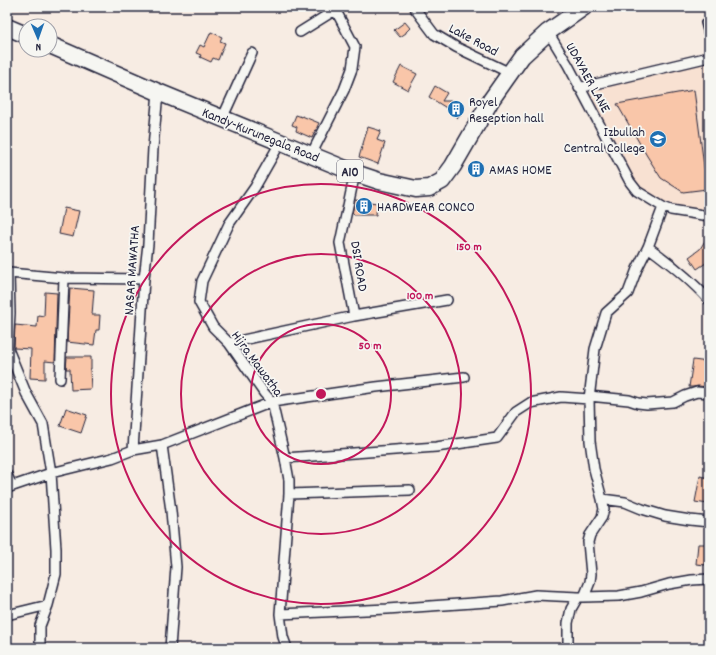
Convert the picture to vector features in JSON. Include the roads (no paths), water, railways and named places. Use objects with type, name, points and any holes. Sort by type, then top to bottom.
[{"type":"highway","name":"Kandy-Kurunegala Road","points":[[58,48],[222,119],[355,173],[379,181],[416,189],[429,188],[442,181],[453,166],[490,100],[522,56],[548,32],[584,7]]},
{"type":"highway","points":[[7,26],[18,31]]},
{"type":"street","points":[[300,32],[336,8],[355,47],[352,69],[344,90],[312,155]]},
{"type":"street","name":"Lake Road","points":[[417,8],[434,34],[456,47],[510,73]]},
{"type":"street","name":"UDAYAER LANE","points":[[548,32],[630,182],[637,190],[664,207],[684,213],[709,216]]},
{"type":"street","points":[[222,119],[252,54]]},
{"type":"street","points":[[579,88],[709,57]]},
{"type":"street","name":"NASAR MAWATHA","points":[[133,450],[144,279],[148,244],[152,148],[158,92]]},
{"type":"street","name":"Hijra Mawatha","points":[[280,142],[255,187],[229,224],[202,281],[199,302],[213,327],[229,343],[272,402],[285,458],[289,494],[280,614],[283,637],[287,648]]},
{"type":"street","name":"DSI ROAD","points":[[354,316],[340,243],[355,173]]},
{"type":"street","points":[[568,648],[568,623],[571,609],[581,597],[590,582],[591,574],[588,542],[590,535],[602,517],[604,508],[590,447],[589,398],[595,350],[606,313],[628,293],[664,207]]},
{"type":"street","points":[[648,247],[670,263],[709,300]]},
{"type":"street","points":[[40,648],[40,626],[48,605],[56,574],[56,549],[51,473],[43,424],[26,393],[8,349],[10,313],[8,272],[64,278],[144,279]]},
{"type":"street","points":[[60,379],[64,278]]},
{"type":"street","points":[[229,343],[354,316],[447,300]]},
{"type":"street","points":[[7,475],[9,487],[51,473],[112,458],[133,450],[162,445],[272,402],[464,377]]},
{"type":"street","points":[[285,458],[436,447],[497,438],[516,412],[530,403],[561,397],[629,400],[647,404],[673,402],[697,392],[709,393]]},
{"type":"street","points":[[162,445],[171,511],[176,567],[170,648]]},
{"type":"street","points":[[289,494],[410,490]]},
{"type":"street","points":[[602,499],[624,502],[666,516],[709,522]]},
{"type":"street","points":[[280,614],[387,609],[502,601],[536,595],[581,597],[619,596],[692,580],[709,579]]},
{"type":"street","points":[[7,615],[48,605]]},
{"type":"lane","points":[[704,23],[709,42]]},
{"type":"place","name":"Royel Reseption hall","points":[[456,109]]},
{"type":"place","name":"Izbullah Central College","points":[[658,139]]},
{"type":"place","name":"AMAS HOME","points":[[476,169]]},
{"type":"place","name":"HARDWEAR CONCO","points":[[364,206]]}]
